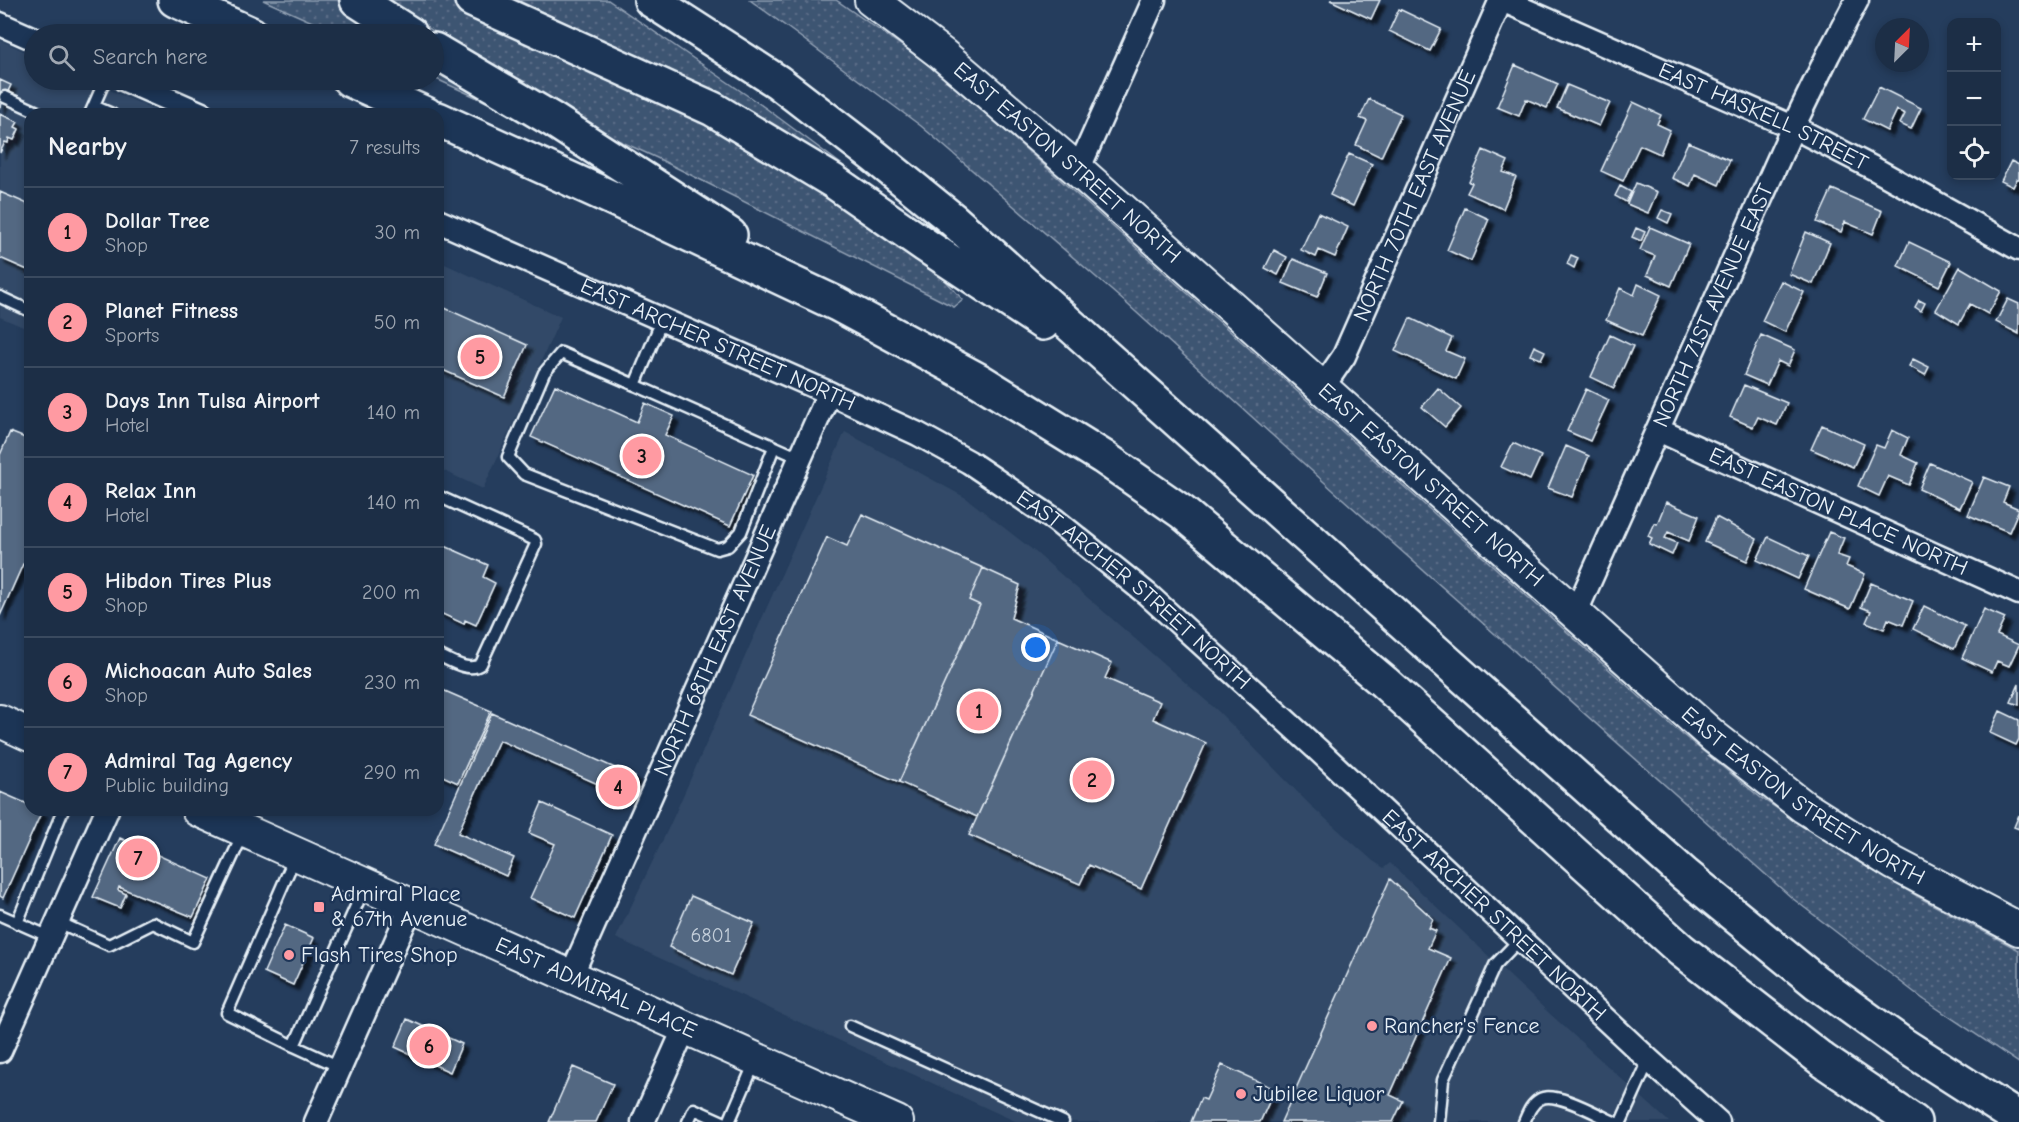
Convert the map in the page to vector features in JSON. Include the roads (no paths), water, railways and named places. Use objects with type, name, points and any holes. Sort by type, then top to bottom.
[{"type":"highway","points":[[175,0],[229,24]]},
{"type":"highway","points":[[357,0],[394,24]]},
{"type":"highway","points":[[472,0],[712,109],[833,181],[925,245],[1140,386]]},
{"type":"highway","points":[[651,0],[778,82],[952,219],[1693,881],[1816,982],[1902,1044],[2019,1119]]},
{"type":"highway","points":[[444,56],[553,120],[837,304]]},
{"type":"highway","points":[[372,90],[413,108]]},
{"type":"highway","points":[[444,122],[837,304],[980,381],[1103,457],[1182,512],[1384,682],[1681,950],[1824,1061],[1914,1122]]},
{"type":"street","name":"EAST EASTON STREET NORTH","points":[[871,0],[957,67],[1078,170],[1714,737],[1804,807],[1893,863],[2019,929]]},
{"type":"street","points":[[1078,170],[1154,0]]},
{"type":"street","name":"EAST HASKELL STREET","points":[[1502,0],[1793,127],[1883,173],[2019,249]]},
{"type":"street","name":"NORTH 70TH EAST AVENUE","points":[[1322,388],[1344,356],[1502,0]]},
{"type":"street","name":"NORTH 71ST AVENUE EAST","points":[[1575,614],[1793,127],[1857,0]]},
{"type":"street","points":[[0,24],[24,35]]},
{"type":"street","points":[[148,90],[188,108]]},
{"type":"street","name":"EAST ARCHER STREET NORTH","points":[[444,224],[918,434],[969,462],[1055,520],[1147,594],[1718,1122]]},
{"type":"street","name":"NORTH 68TH EAST AVENUE","points":[[571,976],[829,393]]},
{"type":"street","name":"EAST EASTON PLACE NORTH","points":[[1658,429],[2019,593]]},
{"type":"street","points":[[0,721],[24,732]]},
{"type":"street","points":[[0,1051],[104,816]]},
{"type":"street","name":"EAST ADMIRAL PLACE","points":[[211,816],[897,1122]]},
{"type":"street","points":[[316,1122],[412,905]]},
{"type":"street","points":[[646,1121],[685,1027]]},
{"type":"lane","points":[[93,108],[101,90]]},
{"type":"lane","points":[[5,97],[29,108]]},
{"type":"lane","points":[[0,297],[24,308]]},
{"type":"lane","points":[[634,385],[662,320]]},
{"type":"lane","points":[[774,447],[741,532],[728,546],[717,549],[524,474],[508,457],[544,373],[561,353],[774,447],[800,459]]},
{"type":"lane","points":[[444,499],[535,540],[536,544],[481,664],[474,668],[465,667],[444,658]]},
{"type":"lane","points":[[17,923],[61,816]]},
{"type":"lane","points":[[0,915],[17,923],[109,945],[153,923],[193,942],[244,831]]},
{"type":"lane","points":[[297,854],[227,1013],[340,1067]]},
{"type":"lane","points":[[294,1046],[366,885]]},
{"type":"lane","points":[[1439,1122],[1443,1080],[1495,965],[1520,939]]},
{"type":"lane","points":[[850,1026],[1064,1122]]},
{"type":"lane","points":[[729,1122],[757,1059]]},
{"type":"lane","points":[[1621,1122],[1649,1060]]},
{"type":"lane","points":[[1524,1122],[1531,1107],[1541,1098],[1557,1097],[1614,1122]]},
{"type":"lane","points":[[688,1122],[694,1109],[723,1122]]},
{"type":"place","name":"Hibdon Tires Plus","points":[[480,357]]},
{"type":"place","name":"Days Inn Tulsa Airport","points":[[642,456]]},
{"type":"place","name":"Dollar Tree","points":[[979,711]]},
{"type":"place","name":"Planet Fitness","points":[[1092,780]]},
{"type":"place","name":"Relax Inn","points":[[618,787]]},
{"type":"place","name":"Admiral Tag Agency","points":[[138,858]]},
{"type":"place","name":"Admiral Place & 67th Avenue","points":[[319,907]]},
{"type":"place","name":"Flash Tires Shop","points":[[289,955]]},
{"type":"place","name":"Rancher's Fence","points":[[1372,1026]]},
{"type":"place","name":"Michoacan Auto Sales","points":[[429,1046]]},
{"type":"place","name":"Jubilee Liquor","points":[[1241,1094]]}]
